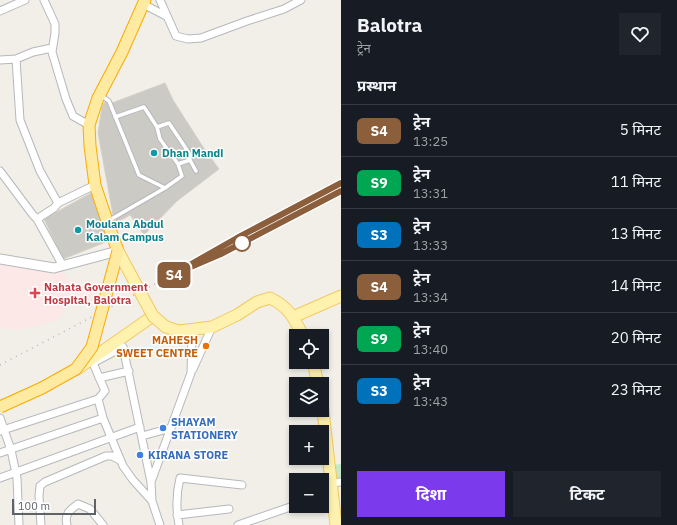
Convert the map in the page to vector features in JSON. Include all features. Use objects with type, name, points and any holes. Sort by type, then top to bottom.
[{"type":"highway","points":[[0,407],[42,388],[76,369],[92,347],[118,251],[95,186],[89,125],[100,94],[122,52],[144,2]]},
{"type":"main road","points":[[118,251],[153,316],[166,327],[179,331],[212,327],[237,315],[257,302],[270,298],[281,304],[294,317],[300,329]]},
{"type":"main road","points":[[294,317],[341,296]]},
{"type":"main road","points":[[76,369],[153,316]]},
{"type":"main road","points":[[324,417],[335,480],[334,500],[336,525]]},
{"type":"street","points":[[0,11],[25,0]]},
{"type":"street","points":[[44,0],[55,24],[52,52],[64,93],[73,116],[89,125]]},
{"type":"street","points":[[160,0],[166,17],[176,36],[188,39],[200,38],[284,9],[301,0]]},
{"type":"street","points":[[144,2],[166,17]]},
{"type":"street","points":[[0,60],[16,59],[33,52],[52,48]]},
{"type":"street","points":[[16,59],[20,120],[40,170],[58,203]]},
{"type":"street","points":[[0,171],[33,215],[38,219],[63,266]]},
{"type":"street","points":[[38,219],[54,208],[58,203],[95,186]]},
{"type":"street","points":[[0,259],[54,268],[118,251]]},
{"type":"street","points":[[151,482],[191,373],[212,327]]},
{"type":"street","points":[[191,373],[192,330]]},
{"type":"street","points":[[2,430],[98,399],[104,391],[93,363],[123,347],[151,482],[152,500],[160,525]]},
{"type":"street","points":[[99,378],[129,371]]},
{"type":"street","points":[[98,399],[110,438],[123,466],[133,480],[152,500]]},
{"type":"street","points":[[0,418],[2,430],[11,450],[16,472],[19,525]]},
{"type":"street","points":[[0,453],[103,418]]},
{"type":"street","points":[[0,478],[140,427]]},
{"type":"street","points":[[142,436],[171,428]]},
{"type":"street","points":[[41,525],[38,496],[40,486],[45,482],[106,456],[112,456],[120,460]]},
{"type":"street","points":[[179,525],[176,506],[180,478],[242,485]]},
{"type":"street","points":[[329,500],[334,500]]},
{"type":"street","points":[[67,525],[66,519],[68,512],[78,504],[90,509],[103,525]]},
{"type":"street","points":[[238,525],[289,507]]},
{"type":"street","points":[[177,514],[229,509]]},
{"type":"lane","points":[[100,94],[109,101],[139,176],[165,188]]},
{"type":"lane","points":[[107,222],[165,188],[182,176],[178,164],[160,139],[158,127],[144,107],[115,117]]},
{"type":"lane","points":[[158,127],[169,123],[189,153],[190,160],[196,171]]},
{"type":"lane","points":[[178,164],[190,160]]},
{"type":"shaded area","name":"Nahata Government Hospital, Balotra","points":[[0,260],[62,268],[69,283],[70,295],[68,305],[57,320],[22,329],[9,330],[9,327],[0,329]]},
{"type":"green space","points":[[341,464],[341,481],[333,482],[332,465]]},
{"type":"building","name":"Dhan Mandi","points":[[165,83],[173,100],[219,169],[177,201],[144,235],[139,228],[142,226],[130,215],[116,223],[113,215],[98,133],[102,107],[107,98],[112,103]]},
{"type":"building","name":"Moulana Abdul Kalam Campus","points":[[91,193],[111,240],[63,259],[44,219]]},
{"type":"railway","points":[[0,365],[172,275],[237,238],[341,183]]},
{"type":"railway","points":[[212,259],[341,191]]},
{"type":"train","name":"S4","points":[[341,183],[237,238],[172,275],[221,254],[341,191]]},
{"type":"place","name":"Dhan Mandi","points":[[154,153]]},
{"type":"place","name":"Moulana Abdul Kalam Campus","points":[[78,230]]},
{"type":"place","name":"Nahata Government Hospital, Balotra","points":[[35,293]]},
{"type":"place","name":"MAHESH SWEET CENTRE","points":[[206,346]]},
{"type":"place","name":"SHAYAM STATIONERY","points":[[163,428]]},
{"type":"place","name":"KIRANA STORE","points":[[140,455]]}]
